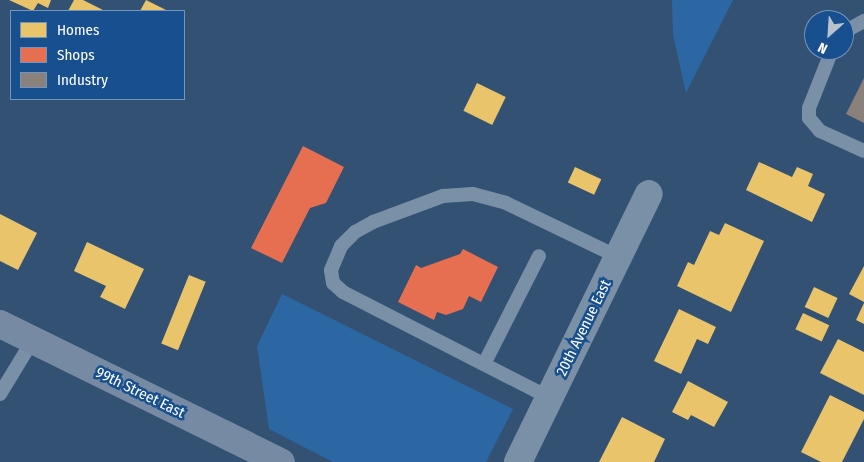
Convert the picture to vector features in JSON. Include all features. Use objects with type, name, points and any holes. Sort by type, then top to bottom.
[{"type":"street","name":"20th Avenue East","points":[[518,462],[649,194]]},
{"type":"street","name":"99th Street East","points":[[0,324],[280,462]]},
{"type":"lane","points":[[828,60],[808,108],[809,118],[820,131],[864,152]]},
{"type":"lane","points":[[550,398],[338,288],[333,283],[330,270],[346,239],[373,222],[442,196],[473,194],[506,203],[618,257]]},
{"type":"lane","points":[[484,364],[538,256]]},
{"type":"lane","points":[[0,394],[33,340]]},
{"type":"shaded area","points":[[672,0],[733,0],[686,93],[673,35]]},
{"type":"shaded area","points":[[282,294],[513,409],[486,462],[333,462],[269,429],[257,346]]},
{"type":"building: Homes","points":[[9,0],[51,0],[48,8],[38,3],[34,10]]},
{"type":"building: Homes","points":[[74,0],[83,0],[103,10],[69,10]]},
{"type":"building: Homes","points":[[146,0],[166,10],[141,10]]},
{"type":"building: Homes","points":[[477,83],[506,97],[492,125],[463,111]]},
{"type":"building: Homes","points":[[759,162],[792,177],[797,167],[813,174],[808,186],[825,194],[812,222],[746,190]]},
{"type":"building: Homes","points":[[575,167],[601,179],[594,195],[568,182]]},
{"type":"building: Homes","points":[[0,214],[37,233],[18,270],[0,261]]},
{"type":"building: Homes","points":[[725,223],[764,241],[731,312],[677,286],[688,262],[694,265],[710,231],[719,235]]},
{"type":"building: Homes","points":[[87,242],[144,269],[125,309],[100,297],[106,286],[74,271]]},
{"type":"building: Homes","points":[[864,266],[864,302],[849,294]]},
{"type":"building: Homes","points":[[189,275],[206,282],[178,350],[161,344]]},
{"type":"building: Homes","points":[[814,287],[838,298],[828,318],[805,307]]},
{"type":"building: Homes","points":[[864,303],[864,324],[856,320]]},
{"type":"building: Homes","points":[[679,309],[716,327],[708,344],[697,339],[681,374],[654,361]]},
{"type":"building: Homes","points":[[803,313],[829,325],[822,342],[795,329]]},
{"type":"building: Homes","points":[[838,339],[864,352],[864,395],[820,373]]},
{"type":"building: Homes","points":[[688,381],[728,402],[714,427],[691,415],[688,420],[672,412]]},
{"type":"building: Homes","points":[[830,395],[864,412],[864,419],[842,462],[821,462],[801,452]]},
{"type":"building: Homes","points":[[622,417],[665,439],[654,462],[599,462]]},
{"type":"building: Shops","points":[[303,146],[344,167],[326,203],[310,208],[282,263],[251,248]]},
{"type":"building: Shops","points":[[463,249],[498,267],[481,302],[469,296],[463,309],[446,315],[437,312],[434,320],[398,302],[416,265],[421,268],[460,254]]},
{"type":"building: Industry","points":[[864,78],[864,123],[846,114]]}]
